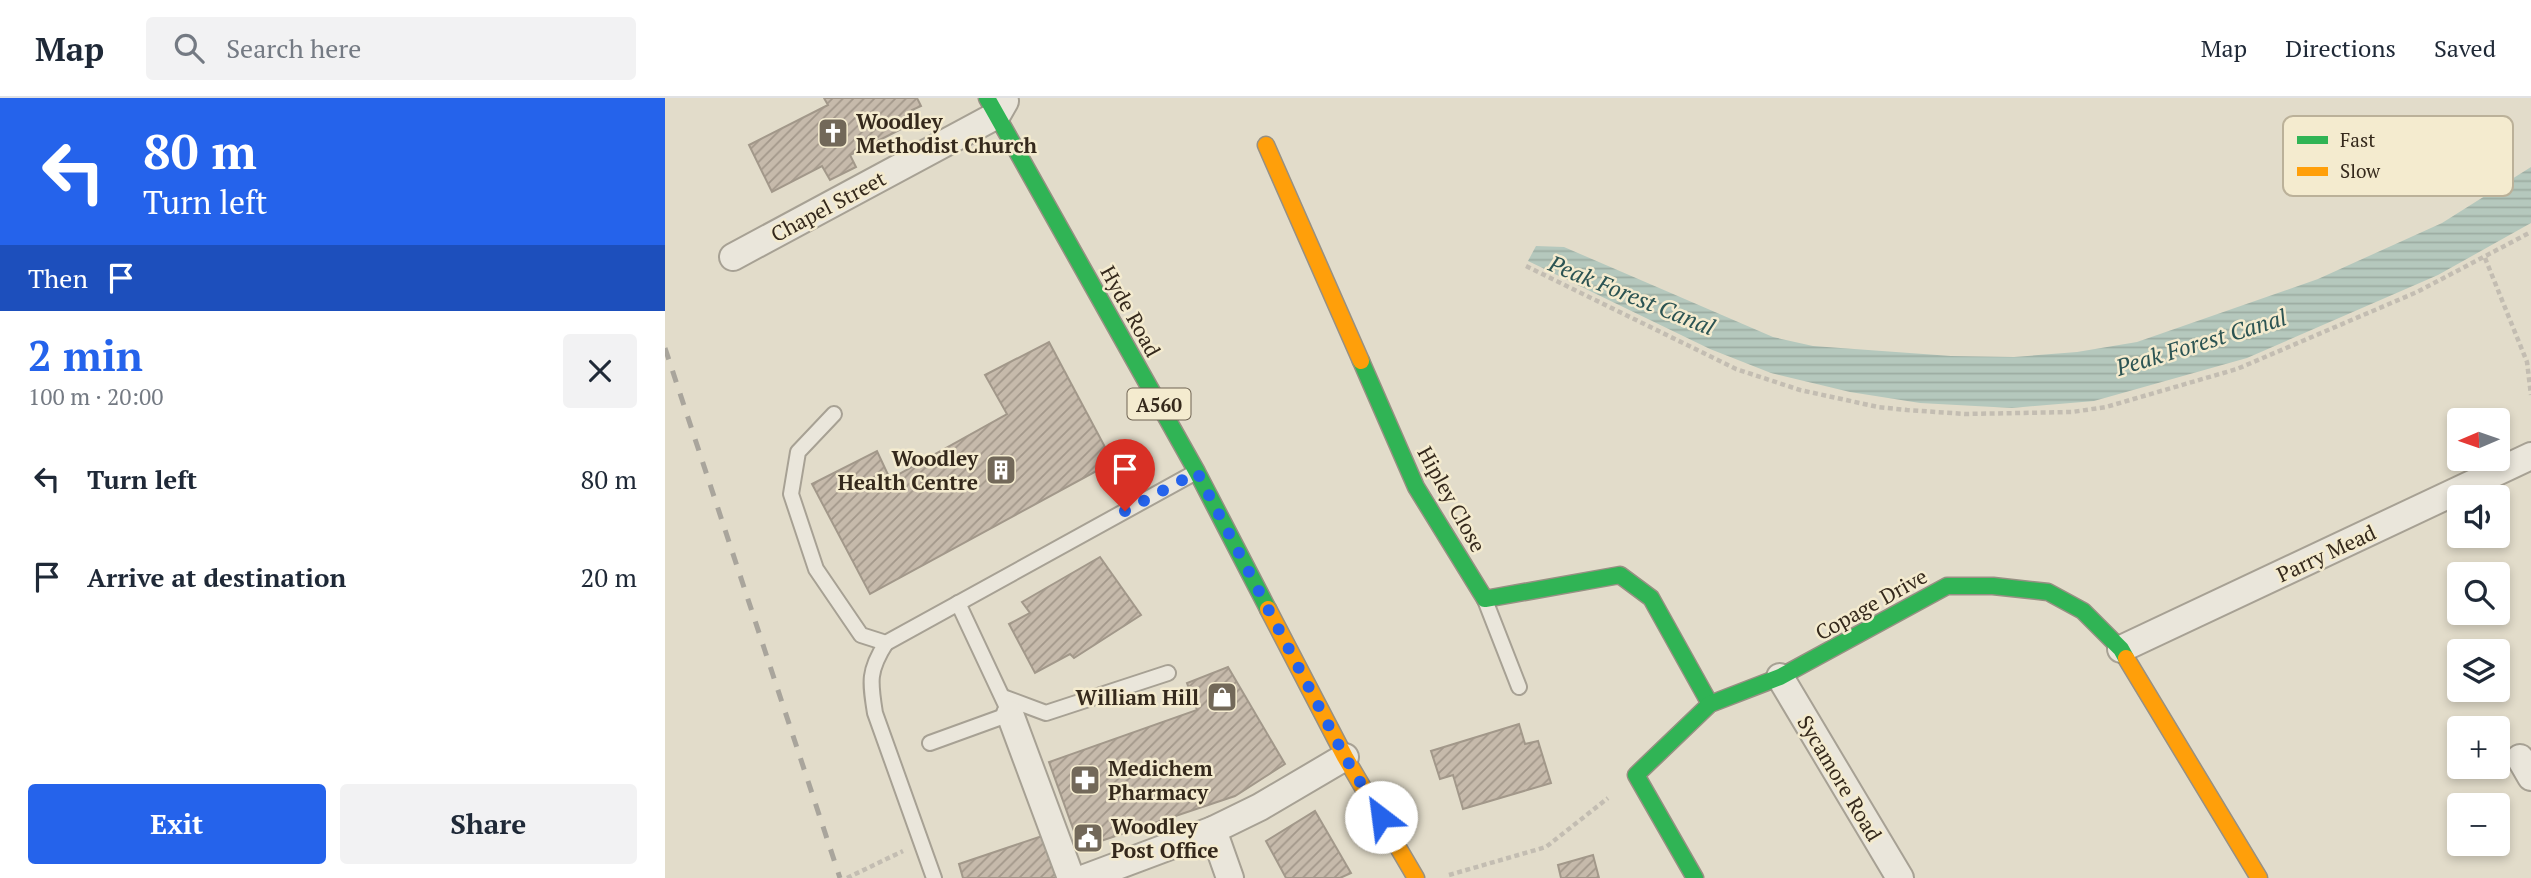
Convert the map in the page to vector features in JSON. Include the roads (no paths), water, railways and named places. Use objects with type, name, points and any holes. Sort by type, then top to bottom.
[{"type":"street","name":"Chapel Street","points":[[733,257],[997,104]]},
{"type":"street","name":"Hyde Road","points":[[997,104],[1197,472],[1345,757],[1416,878]]},
{"type":"street","name":"Hipley Close","points":[[1266,145],[1416,486],[1485,598]]},
{"type":"street","name":"Parry Mead","points":[[2122,649],[2531,456]]},
{"type":"street","points":[[1485,598],[1620,575],[1651,598],[1710,704]]},
{"type":"street","name":"Copage Drive","points":[[1695,878],[1636,775],[1710,704],[1780,677],[1947,586],[1993,586],[2048,592],[2083,611],[2122,649],[2259,878]]},
{"type":"street","name":"Sycamore Road","points":[[1780,677],[1900,878]]},
{"type":"street","points":[[1006,706],[1072,878]]},
{"type":"street","points":[[1085,878],[1147,868],[1345,757]]},
{"type":"street","points":[[1213,830],[1230,878]]},
{"type":"lane","points":[[834,414],[798,452],[791,494],[817,569],[861,635],[886,643]]},
{"type":"lane","points":[[934,878],[875,713],[870,686],[874,662],[886,643],[1197,472]]},
{"type":"lane","points":[[1485,598],[1519,687]]},
{"type":"lane","points":[[958,603],[1006,706]]},
{"type":"lane","points":[[930,743],[1006,706],[1046,713],[1168,673]]},
{"type":"water","name":"Peak Forest Canal","points":[[2531,167],[2531,223],[2438,275],[2247,358],[2094,401],[2012,408],[1920,403],[1850,392],[1771,373],[1710,349],[1528,261],[1536,246],[1564,247],[1773,337],[1813,346],[1951,356],[2014,357],[2077,352],[2137,342],[2318,279],[2442,223],[2485,196],[2513,196],[2513,178]]},
{"type":"railway","points":[[665,348],[840,878]]},
{"type":"place","name":"Woodley Methodist Church","points":[[833,133]]},
{"type":"place","name":"Woodley Health Centre","points":[[1001,470]]},
{"type":"place","name":"William Hill","points":[[1222,697]]},
{"type":"place","name":"Medichem Pharmacy","points":[[1085,780]]},
{"type":"place","name":"Woodley Post Office","points":[[1088,838]]}]
